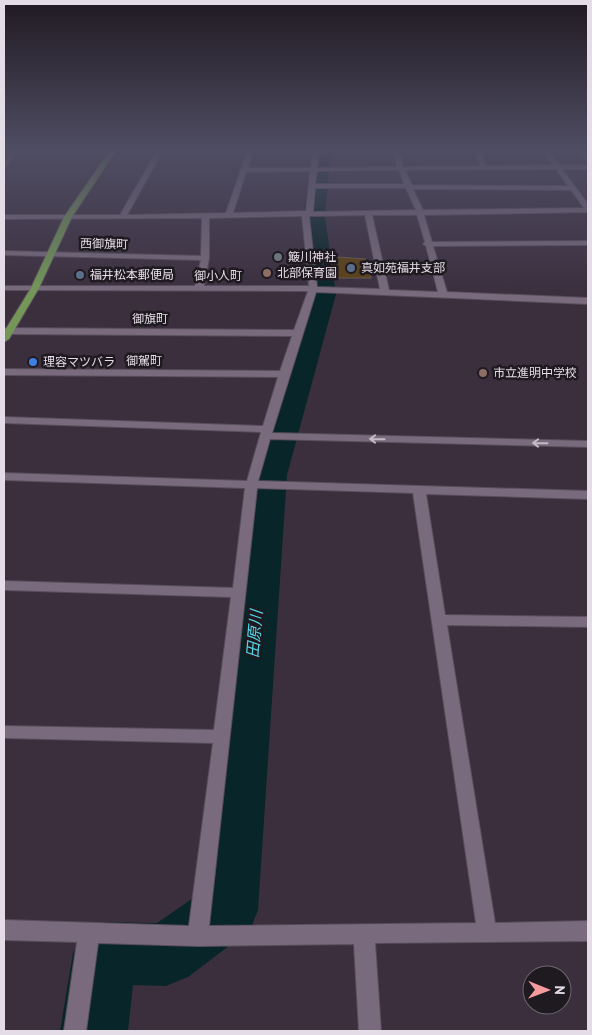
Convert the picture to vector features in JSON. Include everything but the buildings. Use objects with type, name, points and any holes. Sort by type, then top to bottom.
[{"type":"main road","points":[[5,333],[34,288],[68,217],[81,197]]},
{"type":"street","points":[[122,218],[134,197]]},
{"type":"street","points":[[229,215],[235,197]]},
{"type":"street","points":[[198,936],[252,483],[284,374],[313,288],[307,213],[310,197]]},
{"type":"street","points":[[414,197],[420,212],[427,244],[443,294]]},
{"type":"street","points":[[580,197],[588,209]]},
{"type":"street","points":[[4,217],[122,218],[588,209]]},
{"type":"street","points":[[368,212],[385,291]]},
{"type":"street","points":[[199,288],[205,258],[206,216]]},
{"type":"street","points":[[427,244],[588,243]]},
{"type":"street","name":"西御旗町","points":[[4,253],[205,258]]},
{"type":"street","name":"御小人町","points":[[4,288],[313,288],[588,301]]},
{"type":"street","name":"御旗町","points":[[5,333],[297,333]]},
{"type":"street","name":"御駕町","points":[[4,372],[284,374]]},
{"type":"street","points":[[4,420],[267,433],[588,444]]},
{"type":"street","points":[[4,477],[588,494]]},
{"type":"street","points":[[419,490],[487,932]]},
{"type":"street","points":[[4,586],[239,593]]},
{"type":"street","points":[[440,620],[588,622]]},
{"type":"street","points":[[4,732],[223,737]]},
{"type":"street","points":[[4,930],[198,936],[588,931]]},
{"type":"street","points":[[75,1031],[89,932]]},
{"type":"street","points":[[364,934],[370,1031]]},
{"type":"waterway","name":"田原川","points":[[94,1031],[105,953],[166,955],[228,910],[269,475],[323,294],[314,217],[316,197]]},
{"type":"place","name":"簸川神社","points":[[278,257]]},
{"type":"place","name":"真如苑福井支部","points":[[351,268]]},
{"type":"place","name":"北部保育園","points":[[267,273]]},
{"type":"place","name":"福井松本郵便局","points":[[80,275]]},
{"type":"place","name":"理容マツバラ","points":[[33,362]]},
{"type":"place","name":"市立進明中学校","points":[[483,373]]}]
